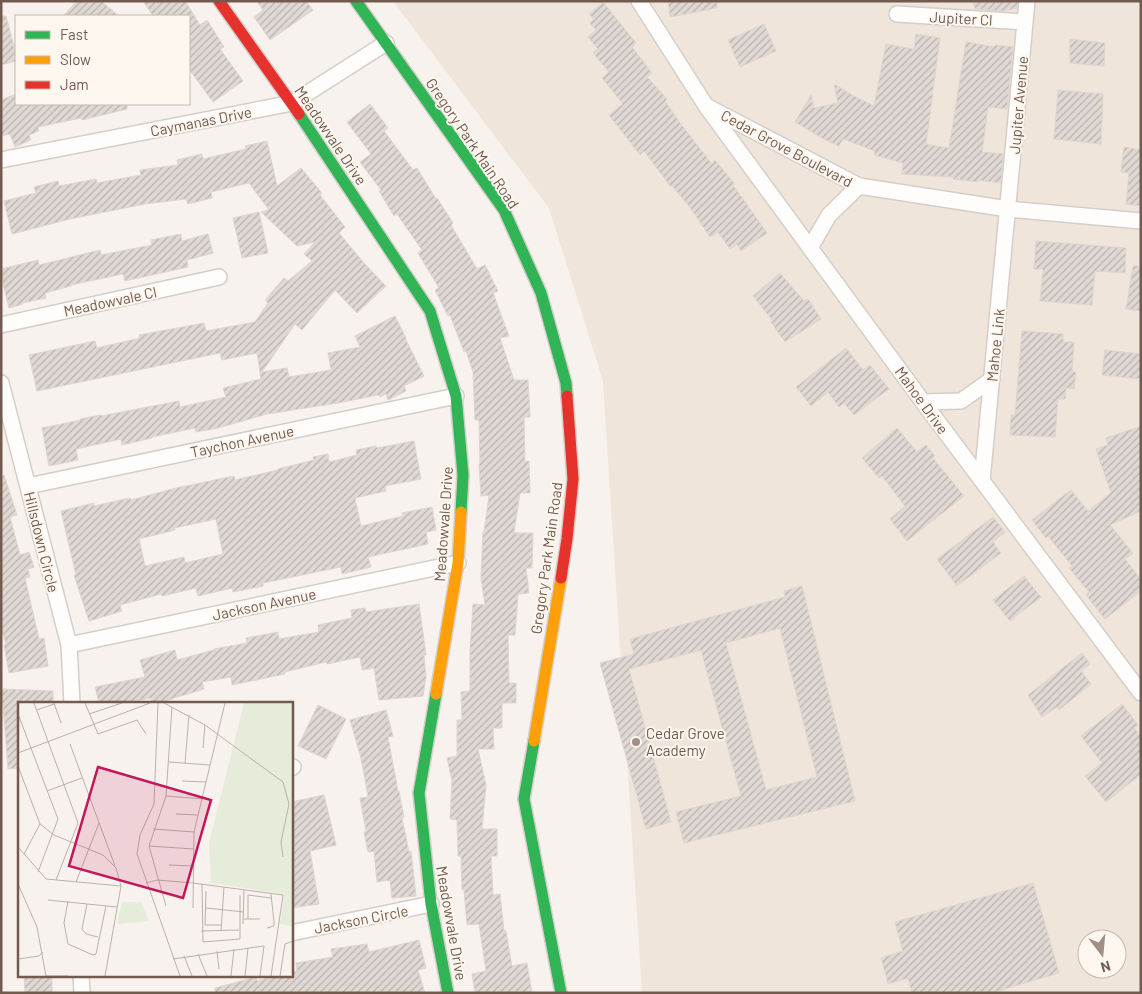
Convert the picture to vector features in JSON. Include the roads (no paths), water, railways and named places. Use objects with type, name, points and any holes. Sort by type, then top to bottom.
[{"type":"street","name":"Meadowvale Drive","points":[[219,1],[292,103],[430,310],[456,396],[463,475],[458,563],[419,793],[431,904],[448,993]]},
{"type":"street","name":"Gregory Park Main Road","points":[[356,1],[504,210],[541,293],[566,383],[573,479],[566,539],[524,799],[562,993]]},
{"type":"street","name":"Cedar Grove Boulevard","points":[[639,1],[706,106],[859,186],[1008,209],[1141,221]]},
{"type":"street","name":"Jupiter Avenue","points":[[1008,209],[1027,1]]},
{"type":"street","name":"Jupiter Cl","points":[[897,14],[1025,22]]},
{"type":"street","name":"Caymanas Drive","points":[[1,160],[292,103],[386,43]]},
{"type":"street","name":"Mahoe Drive","points":[[706,106],[923,402],[1141,693]]},
{"type":"street","points":[[810,248],[830,215],[859,186]]},
{"type":"street","name":"Mahoe Link","points":[[982,481],[1008,209]]},
{"type":"street","name":"Meadowvale Cl","points":[[1,325],[219,277]]},
{"type":"street","points":[[923,402],[961,402],[992,378]]},
{"type":"street","name":"Hillsdown Circle","points":[[1,383],[69,645],[72,702]]},
{"type":"street","name":"Taychon Avenue","points":[[28,486],[456,396]]},
{"type":"street","name":"Jackson Avenue","points":[[69,645],[458,563]]},
{"type":"street","name":"Jackson Circle","points":[[292,933],[431,904]]},
{"type":"street","points":[[82,976],[82,993]]},
{"type":"place","name":"Cedar Grove Academy","points":[[636,742]]}]
